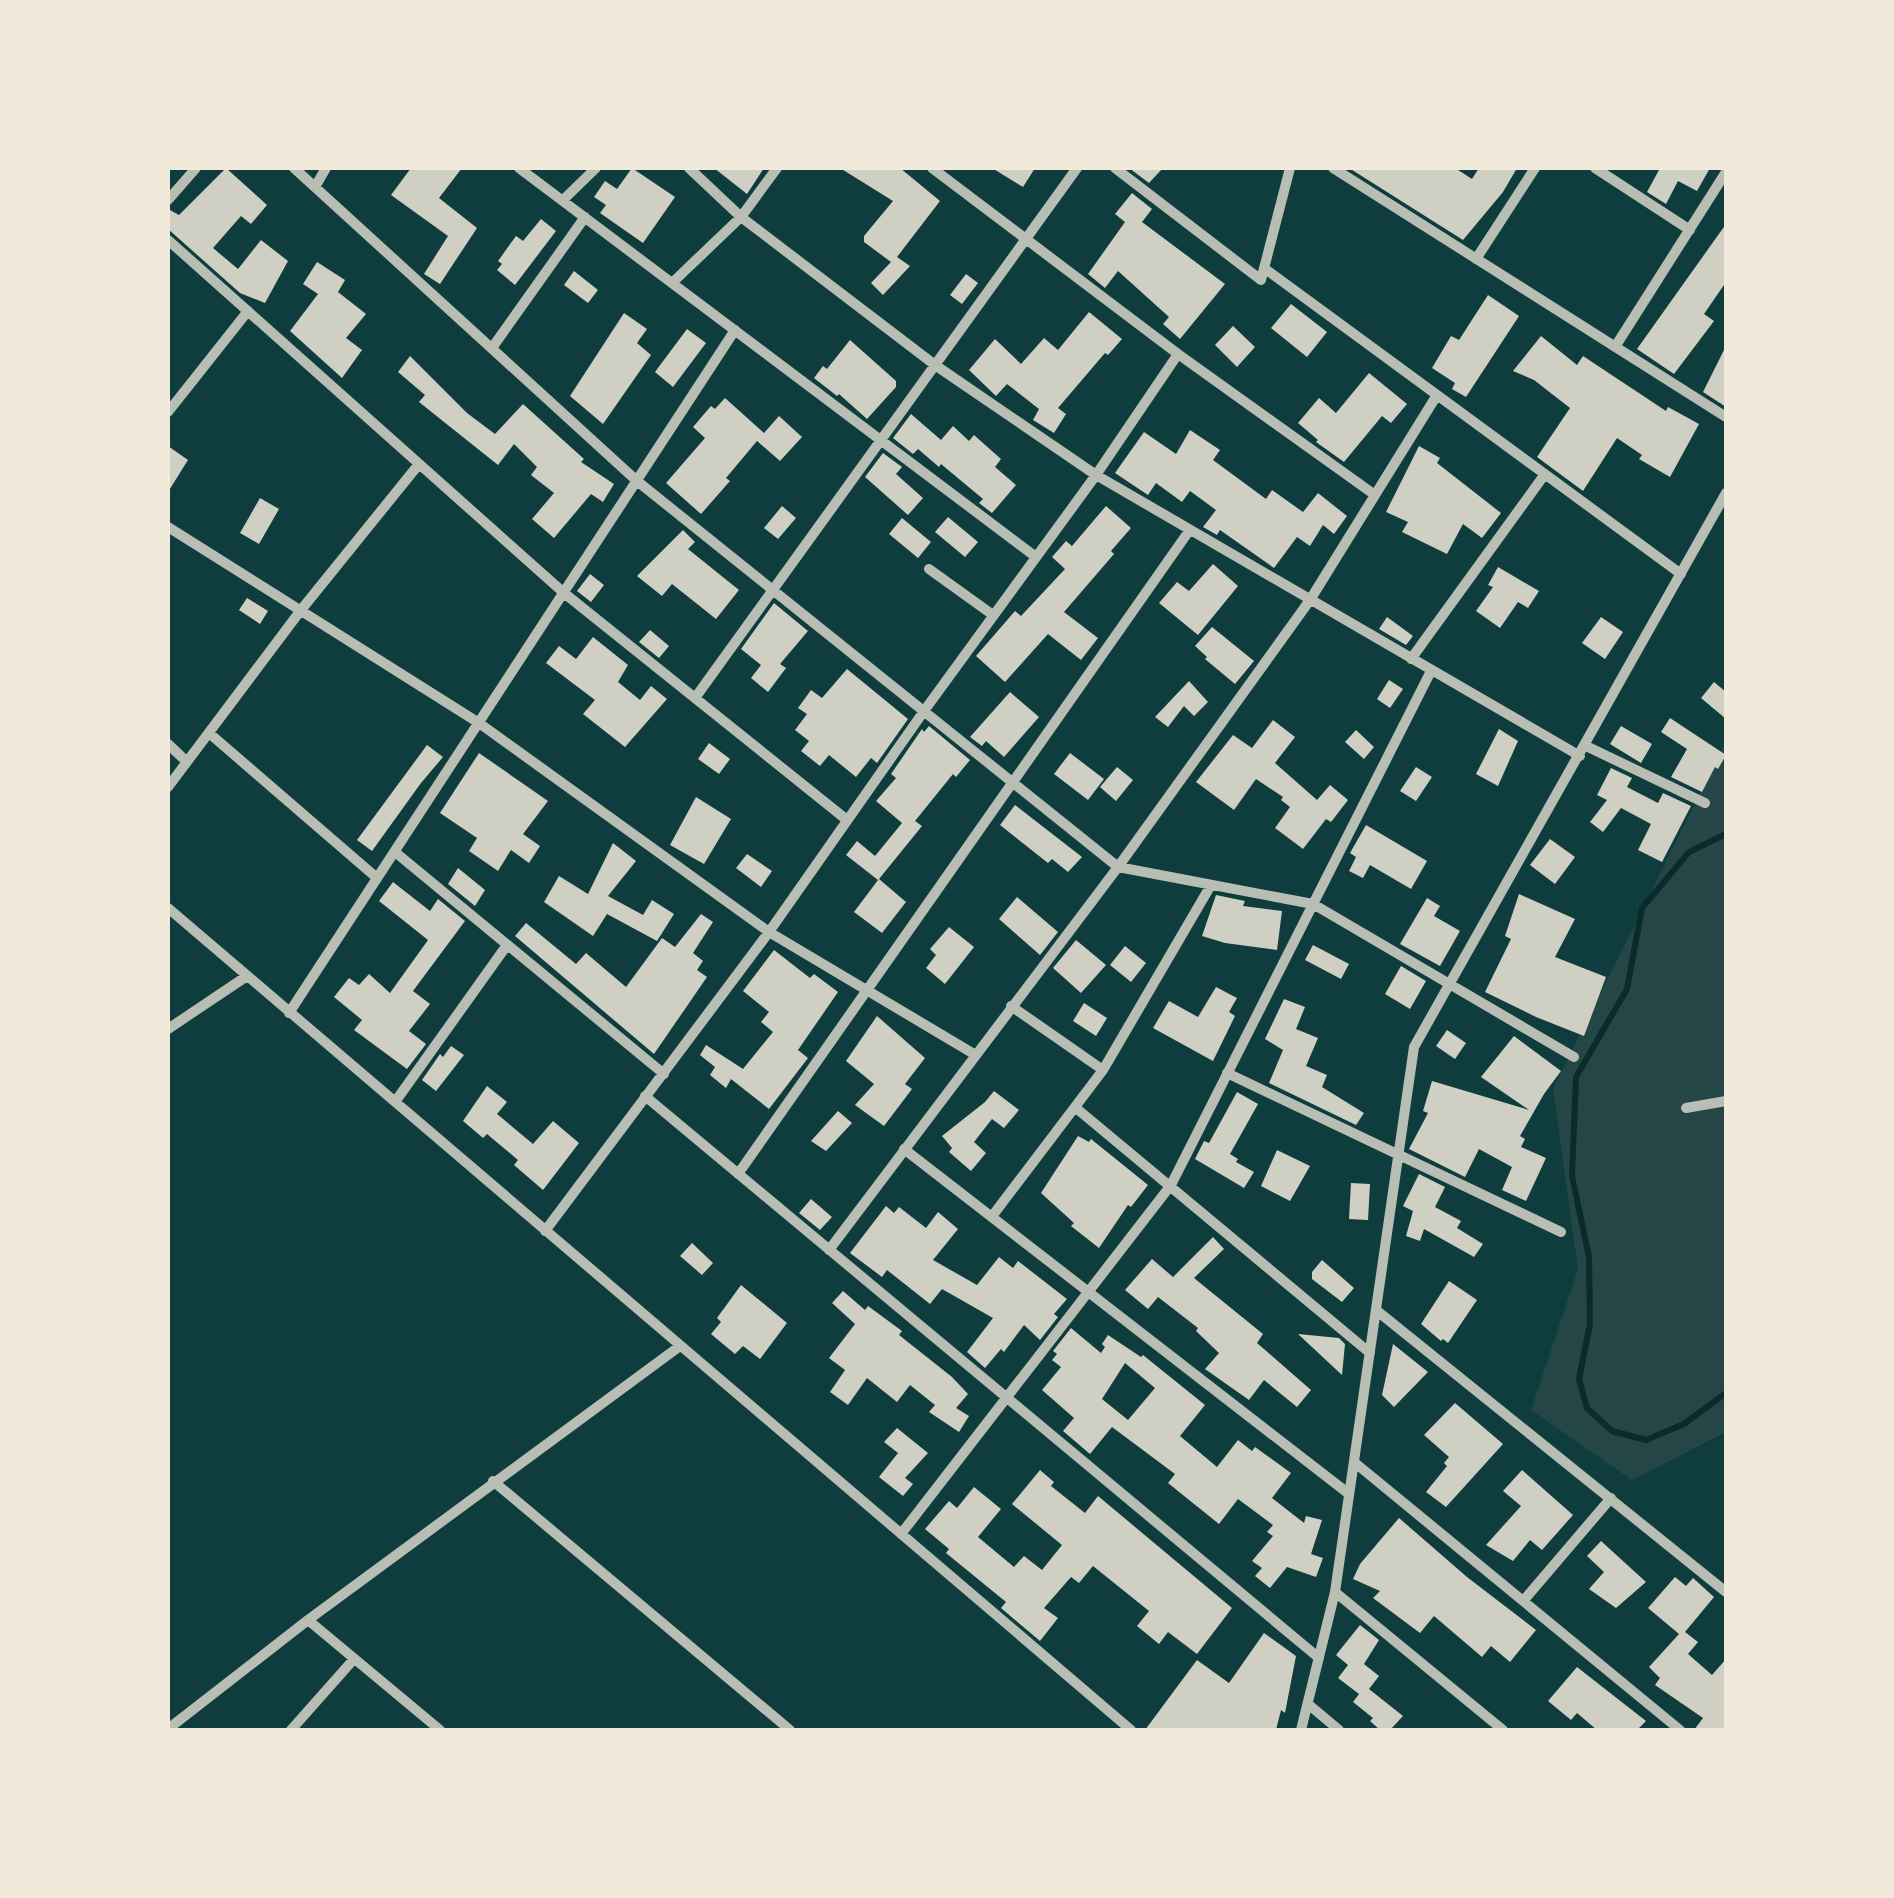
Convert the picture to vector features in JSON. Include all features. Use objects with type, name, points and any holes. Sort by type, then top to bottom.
[{"type":"street","points":[[168,200],[196,168]]},
{"type":"street","points":[[294,168],[637,481],[1118,867],[1313,904],[1574,1057]]},
{"type":"street","points":[[315,187],[326,168]]},
{"type":"street","points":[[519,168],[1036,557]]},
{"type":"street","points":[[563,200],[596,168]]},
{"type":"street","points":[[689,168],[741,217],[934,365],[1096,475],[1431,670],[1583,751],[1705,803]]},
{"type":"street","points":[[672,283],[741,217],[777,168]]},
{"type":"street","points":[[932,168],[1178,354],[1375,494]]},
{"type":"street","points":[[695,698],[1078,168]]},
{"type":"street","points":[[1115,168],[1261,280],[1290,168]]},
{"type":"street","points":[[1333,168],[1726,417]]},
{"type":"street","points":[[1476,260],[1536,168]]},
{"type":"street","points":[[1595,168],[1690,230]]},
{"type":"street","points":[[1614,347],[1726,172]]},
{"type":"street","points":[[492,348],[585,217]]},
{"type":"street","points":[[168,240],[564,593],[847,820]]},
{"type":"street","points":[[1264,268],[1681,574]]},
{"type":"street","points":[[168,412],[248,311]]},
{"type":"street","points":[[289,1012],[735,330]]},
{"type":"street","points":[[546,1231],[769,932],[1178,354]]},
{"type":"street","points":[[829,1250],[1118,867],[1310,600],[1437,395]]},
{"type":"street","points":[[168,787],[300,610],[419,464]]},
{"type":"street","points":[[1411,659],[1545,474]]},
{"type":"street","points":[[1301,1730],[1335,1592],[1414,1046],[1726,492]]},
{"type":"street","points":[[168,527],[479,722],[769,932],[974,1054]]},
{"type":"street","points":[[738,1174],[1189,531]]},
{"type":"street","points":[[930,569],[993,615]]},
{"type":"street","points":[[901,1534],[1171,1185],[1431,670]]},
{"type":"street","points":[[209,733],[378,878]]},
{"type":"street","points":[[168,744],[187,762]]},
{"type":"street","points":[[395,852],[664,1074]]},
{"type":"street","points":[[993,1215],[1103,1070],[1211,885]]},
{"type":"street","points":[[168,908],[1131,1730]]},
{"type":"street","points":[[395,1102],[508,945]]},
{"type":"street","points":[[168,1029],[247,976]]},
{"type":"street","points":[[1011,1006],[1103,1070]]},
{"type":"street","points":[[1227,1073],[1561,1232]]},
{"type":"street","points":[[646,1096],[1319,1658]]},
{"type":"street","points":[[1686,1108],[1726,1101]]},
{"type":"street","points":[[1076,1108],[1370,1353]]},
{"type":"street","points":[[904,1149],[1349,1494]]},
{"type":"street","points":[[1376,1310],[1726,1592]]},
{"type":"street","points":[[168,1729],[308,1620],[680,1346]]},
{"type":"street","points":[[1354,1462],[1680,1730]]},
{"type":"street","points":[[494,1481],[790,1730]]},
{"type":"street","points":[[1524,1600],[1611,1498]]},
{"type":"street","points":[[1335,1592],[1503,1730]]},
{"type":"street","points":[[308,1620],[440,1730]]},
{"type":"street","points":[[291,1730],[354,1658]]},
{"type":"street","points":[[1308,1704],[1339,1730]]},
{"type":"shaded area","points":[[1726,741],[1726,1432],[1632,1480],[1531,1410],[1578,1269],[1553,1089]]},
{"type":"building","points":[[226,168],[267,205],[251,224],[241,216],[213,248],[238,269],[261,240],[288,261],[265,303],[240,293],[168,229],[168,209],[179,215]]},
{"type":"building","points":[[411,168],[462,168],[439,198],[477,228],[440,284],[424,274],[448,236],[391,195]]},
{"type":"building","points":[[632,168],[675,197],[643,243],[600,213],[606,205],[594,197],[605,181],[617,189]]},
{"type":"building","points":[[714,168],[764,168],[747,194]]},
{"type":"building","points":[[840,168],[900,168],[940,201],[897,257],[910,266],[883,295],[871,283],[891,262],[864,242],[864,236],[893,201]]},
{"type":"building","points":[[992,168],[1035,168],[1023,187]]},
{"type":"building","points":[[1129,168],[1163,168],[1149,183]]},
{"type":"building","points":[[1349,168],[1455,168],[1472,179],[1479,168],[1517,168],[1503,192],[1463,240]]},
{"type":"building","points":[[1654,168],[1710,168],[1697,191],[1678,181],[1666,204],[1647,192],[1659,170]]},
{"type":"building","points":[[1132,193],[1152,209],[1142,222],[1225,284],[1180,339],[1163,324],[1169,317],[1118,271],[1105,288],[1088,274],[1125,222],[1115,214]]},
{"type":"building","points":[[541,219],[556,231],[515,285],[497,270],[502,264],[498,261],[516,236],[523,241]]},
{"type":"building","points":[[1726,224],[1726,282],[1704,314],[1714,321],[1674,374],[1637,349]]},
{"type":"building","points":[[317,262],[345,280],[338,292],[366,314],[346,338],[362,350],[342,378],[290,331],[318,294],[303,284]]},
{"type":"building","points":[[574,271],[598,290],[588,303],[564,285]]},
{"type":"building","points":[[966,274],[978,283],[962,304],[950,295]]},
{"type":"building","points":[[1488,295],[1519,316],[1466,397],[1452,389],[1455,383],[1432,368],[1451,336],[1459,340]]},
{"type":"building","points":[[1291,304],[1327,332],[1307,357],[1271,328]]},
{"type":"building","points":[[1089,312],[1122,339],[1058,408],[1066,414],[1054,433],[1033,420],[1039,409],[1007,384],[996,396],[969,370],[995,339],[1021,364],[1044,338],[1058,350]]},
{"type":"building","points":[[624,313],[647,329],[637,343],[651,355],[603,424],[570,396]]},
{"type":"building","points":[[1233,326],[1255,347],[1237,367],[1215,345]]},
{"type":"building","points":[[687,329],[706,343],[673,387],[655,372]]},
{"type":"building","points":[[1541,336],[1577,365],[1583,356],[1666,411],[1668,407],[1699,424],[1670,477],[1639,459],[1642,455],[1617,438],[1583,491],[1537,457],[1570,408],[1534,380],[1513,371]]},
{"type":"building","points":[[850,340],[896,381],[896,387],[867,419],[814,378],[823,366],[827,369]]},
{"type":"building","points":[[1726,346],[1726,407],[1703,392]]},
{"type":"building","points":[[410,356],[467,413],[495,434],[523,404],[584,459],[581,462],[614,484],[603,502],[591,494],[554,538],[532,519],[554,493],[531,475],[537,467],[514,444],[498,465],[419,402],[425,395],[398,372]]},
{"type":"building","points":[[1369,373],[1407,404],[1391,423],[1382,416],[1344,462],[1298,423],[1319,398],[1336,413]]},
{"type":"building","points":[[725,398],[764,433],[779,416],[802,437],[780,461],[757,441],[701,514],[666,483],[705,438],[693,427],[711,406],[715,409]]},
{"type":"building","points":[[911,414],[941,440],[953,426],[969,441],[974,435],[1001,459],[995,467],[1016,485],[992,513],[979,503],[983,499],[941,464],[939,467],[918,449],[913,454],[893,438]]},
{"type":"building","points":[[1190,430],[1220,450],[1213,460],[1266,499],[1272,490],[1303,512],[1318,493],[1347,516],[1334,534],[1323,525],[1310,546],[1297,537],[1274,568],[1220,530],[1217,535],[1203,527],[1216,510],[1190,491],[1182,502],[1156,483],[1148,495],[1115,473],[1144,432],[1176,454]]},
{"type":"building","points":[[168,446],[188,460],[168,492]]},
{"type":"building","points":[[1419,446],[1440,458],[1437,463],[1501,513],[1482,538],[1463,524],[1447,554],[1402,532],[1408,522],[1386,512]]},
{"type":"building","points":[[883,453],[902,467],[896,474],[923,498],[908,515],[865,477]]},
{"type":"building","points":[[260,498],[279,509],[259,544],[240,533]]},
{"type":"building","points":[[782,506],[796,518],[778,539],[764,528]]},
{"type":"building","points":[[1106,506],[1131,528],[1064,612],[1098,638],[1081,660],[1048,634],[1005,682],[976,656],[1015,611],[1021,616],[1065,569],[1052,557],[1066,541],[1072,546]]},
{"type":"building","points":[[948,517],[978,542],[965,557],[935,532]]},
{"type":"building","points":[[902,518],[931,542],[918,558],[889,534]]},
{"type":"building","points":[[683,530],[695,542],[688,549],[739,590],[716,619],[672,584],[662,596],[637,576]]},
{"type":"building","points":[[1213,564],[1238,586],[1198,635],[1159,603],[1177,582],[1189,591]]},
{"type":"building","points":[[1498,567],[1539,591],[1528,608],[1518,602],[1500,628],[1476,611],[1493,587],[1488,585]]},
{"type":"building","points":[[590,574],[604,585],[591,602],[577,591]]},
{"type":"building","points":[[247,598],[268,611],[260,624],[239,610]]},
{"type":"building","points":[[774,603],[808,631],[780,664],[786,668],[768,692],[751,678],[761,665],[741,649]]},
{"type":"building","points":[[1387,617],[1413,636],[1406,645],[1379,629]]},
{"type":"building","points":[[1601,617],[1623,632],[1605,659],[1582,643]]},
{"type":"building","points":[[1212,627],[1254,661],[1235,684],[1195,646]]},
{"type":"building","points":[[650,630],[669,646],[659,658],[639,642]]},
{"type":"building","points":[[593,637],[628,665],[618,682],[640,700],[651,686],[667,699],[625,747],[583,714],[595,700],[546,663],[559,646],[576,659]]},
{"type":"building","points":[[847,669],[908,719],[877,763],[871,758],[856,777],[829,755],[820,766],[801,751],[809,741],[795,730],[807,714],[798,708],[811,690],[822,698]]},
{"type":"building","points":[[1389,680],[1403,689],[1390,708],[1377,699]]},
{"type":"building","points":[[1189,681],[1208,702],[1194,716],[1184,706],[1168,727],[1155,717]]},
{"type":"building","points":[[1714,682],[1726,692],[1726,719],[1701,698]]},
{"type":"building","points":[[1010,692],[1039,717],[1004,757],[986,741],[982,746],[970,737]]},
{"type":"building","points":[[1670,718],[1726,755],[1702,792],[1671,777],[1687,749],[1661,732]]},
{"type":"building","points":[[1273,720],[1295,737],[1275,763],[1317,800],[1330,785],[1348,800],[1331,822],[1326,819],[1303,849],[1275,828],[1290,807],[1281,800],[1283,797],[1256,779],[1234,810],[1196,782],[1233,735],[1252,748]]},
{"type":"building","points":[[929,726],[970,760],[956,777],[953,774],[915,821],[922,826],[879,879],[906,902],[882,933],[854,912],[878,880],[846,855],[857,841],[875,856],[902,823],[876,801],[896,778],[891,774],[922,729],[924,732]]},
{"type":"building","points":[[1621,726],[1652,744],[1641,763],[1610,744]]},
{"type":"building","points":[[1499,729],[1518,741],[1498,786],[1476,774]]},
{"type":"building","points":[[1356,730],[1374,747],[1364,759],[1345,742]]},
{"type":"building","points":[[709,743],[730,759],[719,774],[698,759]]},
{"type":"building","points":[[427,745],[443,757],[372,851],[357,840]]},
{"type":"building","points":[[479,753],[548,801],[523,834],[540,846],[529,863],[511,850],[498,871],[469,851],[477,838],[440,813]]},
{"type":"building","points":[[1070,753],[1104,779],[1088,800],[1054,774]]},
{"type":"building","points":[[1117,767],[1133,780],[1116,801],[1100,787]]},
{"type":"building","points":[[1416,767],[1432,777],[1416,801],[1400,791]]},
{"type":"building","points":[[1611,768],[1632,778],[1627,787],[1658,803],[1663,793],[1691,806],[1662,862],[1638,850],[1651,824],[1621,808],[1603,832],[1590,822],[1607,800],[1597,795]]},
{"type":"building","points":[[696,797],[731,819],[704,864],[670,845]]},
{"type":"building","points":[[1015,805],[1082,857],[1068,872],[1052,859],[1048,863],[1000,825]]},
{"type":"building","points":[[1366,825],[1427,861],[1411,889],[1370,865],[1363,878],[1349,871],[1356,857],[1350,853]]},
{"type":"building","points":[[1550,839],[1575,857],[1555,884],[1530,865]]},
{"type":"building","points":[[613,843],[636,861],[608,896],[643,915],[652,900],[674,914],[657,941],[607,914],[593,936],[544,902],[559,876],[588,894]]},
{"type":"building","points":[[747,854],[772,871],[761,887],[736,868]]},
{"type":"building","points":[[458,868],[485,890],[475,906],[448,884]]},
{"type":"building","points":[[393,882],[430,911],[438,899],[465,921],[413,991],[430,1004],[409,1031],[426,1044],[407,1069],[354,1030],[362,1020],[334,997],[349,978],[359,985],[369,974],[390,993],[428,940],[379,901]]},
{"type":"building","points":[[1519,894],[1575,919],[1555,957],[1606,977],[1584,1036],[1485,992],[1511,939],[1505,936]]},
{"type":"building","points":[[1216,895],[1245,901],[1243,906],[1282,911],[1277,950],[1202,936]]},
{"type":"building","points":[[1017,897],[1058,932],[1040,955],[999,919]]},
{"type":"building","points":[[1427,898],[1440,906],[1434,916],[1460,931],[1440,966],[1400,944]]},
{"type":"building","points":[[701,914],[713,922],[693,953],[703,961],[697,970],[707,977],[654,1054],[515,936],[526,923],[576,964],[586,953],[626,987],[662,938],[675,947]]},
{"type":"building","points":[[949,927],[974,947],[945,984],[926,968],[936,955],[930,949]]},
{"type":"building","points":[[1076,940],[1106,965],[1081,993],[1053,968]]},
{"type":"building","points":[[1313,945],[1349,964],[1341,979],[1305,960]]},
{"type":"building","points":[[1125,946],[1146,963],[1131,982],[1110,965]]},
{"type":"building","points":[[774,950],[810,978],[814,974],[838,992],[798,1050],[808,1058],[769,1109],[731,1079],[726,1088],[710,1075],[715,1067],[700,1055],[706,1045],[743,1069],[773,1032],[761,1022],[769,1012],[743,991]]},
{"type":"building","points":[[1401,966],[1426,981],[1410,1009],[1385,994]]},
{"type":"building","points":[[1216,987],[1237,998],[1229,1012],[1235,1016],[1213,1061],[1153,1028],[1169,1001],[1198,1017]]},
{"type":"building","points":[[1284,999],[1305,1007],[1296,1029],[1318,1038],[1306,1066],[1327,1075],[1322,1087],[1364,1113],[1356,1125],[1269,1083],[1283,1050],[1265,1039]]},
{"type":"building","points":[[1084,1003],[1107,1018],[1096,1036],[1073,1021]]},
{"type":"building","points":[[877,1016],[925,1058],[905,1084],[912,1089],[884,1126],[855,1105],[874,1084],[846,1061]]},
{"type":"building","points":[[1447,1030],[1466,1043],[1455,1059],[1436,1046]]},
{"type":"building","points":[[1514,1036],[1561,1071],[1520,1136],[1525,1139],[1521,1147],[1546,1158],[1526,1201],[1502,1190],[1512,1167],[1479,1149],[1465,1177],[1409,1149],[1428,1113],[1423,1111],[1432,1081],[1529,1110],[1481,1077]]},
{"type":"building","points":[[451,1046],[464,1055],[436,1091],[422,1080],[440,1054],[443,1057]]},
{"type":"building","points":[[487,1086],[507,1102],[497,1114],[533,1144],[553,1121],[579,1143],[543,1190],[514,1165],[518,1160],[487,1134],[483,1138],[463,1121]]},
{"type":"building","points":[[994,1091],[1019,1110],[1004,1128],[992,1119],[974,1142],[986,1153],[971,1171],[949,1152],[952,1148],[942,1136]]},
{"type":"building","points":[[1237,1092],[1258,1104],[1230,1154],[1254,1172],[1244,1188],[1195,1159],[1204,1141],[1209,1143]]},
{"type":"building","points":[[838,1111],[852,1123],[826,1151],[811,1141]]},
{"type":"building","points":[[1078,1136],[1089,1142],[1091,1139],[1148,1185],[1131,1207],[1128,1205],[1099,1248],[1071,1226],[1074,1223],[1041,1193]]},
{"type":"building","points":[[1277,1150],[1310,1166],[1290,1201],[1261,1186]]},
{"type":"building","points":[[1419,1174],[1445,1187],[1435,1207],[1461,1221],[1457,1228],[1483,1244],[1474,1257],[1424,1229],[1420,1241],[1406,1236],[1413,1211],[1403,1206]]},
{"type":"building","points":[[1351,1183],[1370,1184],[1368,1220],[1349,1219]]},
{"type":"building","points":[[811,1199],[832,1217],[820,1230],[799,1213]]},
{"type":"building","points":[[886,1206],[894,1213],[899,1207],[926,1228],[938,1212],[958,1229],[933,1260],[977,1285],[999,1257],[1013,1268],[1018,1261],[1067,1299],[1054,1314],[1058,1317],[1040,1340],[1024,1325],[1004,1352],[1001,1349],[985,1368],[967,1352],[993,1318],[942,1289],[930,1304],[887,1270],[882,1277],[850,1253]]},
{"type":"building","points":[[1213,1237],[1224,1249],[1194,1278],[1263,1334],[1257,1343],[1311,1390],[1297,1407],[1264,1380],[1249,1400],[1205,1369],[1219,1353],[1196,1331],[1198,1328],[1158,1297],[1148,1309],[1125,1290],[1152,1259],[1173,1277]]},
{"type":"building","points":[[692,1243],[713,1263],[702,1275],[680,1256]]},
{"type":"building","points":[[1322,1260],[1354,1288],[1342,1302],[1312,1279],[1312,1272]]},
{"type":"building","points":[[1449,1281],[1477,1300],[1448,1343],[1421,1324]]},
{"type":"building","points":[[741,1285],[787,1323],[760,1359],[743,1346],[735,1354],[711,1334],[721,1322],[717,1318]]},
{"type":"building","points":[[843,1291],[865,1310],[868,1306],[902,1331],[899,1335],[968,1394],[956,1408],[969,1416],[959,1432],[929,1412],[935,1405],[910,1385],[897,1402],[867,1378],[848,1405],[830,1392],[845,1370],[829,1358],[855,1324],[832,1303]]},
{"type":"building","points":[[1071,1328],[1101,1353],[1108,1335],[1143,1355],[1205,1405],[1180,1436],[1217,1467],[1238,1440],[1252,1451],[1255,1447],[1291,1473],[1272,1498],[1304,1523],[1306,1516],[1322,1520],[1311,1554],[1323,1558],[1316,1577],[1287,1567],[1270,1588],[1255,1576],[1262,1568],[1252,1561],[1273,1536],[1267,1532],[1273,1525],[1238,1499],[1219,1524],[1168,1483],[1175,1474],[1112,1427],[1090,1454],[1063,1431],[1074,1418],[1042,1390],[1061,1367],[1052,1360],[1057,1354],[1053,1351]],"holes":[[[1125,1363],[1155,1388],[1128,1420],[1102,1399]]]},
{"type":"building","points":[[1298,1334],[1339,1338],[1345,1344],[1342,1375]]},
{"type":"building","points":[[1393,1344],[1428,1372],[1394,1407],[1382,1395]]},
{"type":"building","points":[[1455,1403],[1503,1444],[1446,1507],[1426,1492],[1447,1466],[1444,1463],[1449,1457],[1424,1435]]},
{"type":"building","points":[[897,1428],[928,1453],[905,1478],[913,1484],[903,1496],[879,1477],[898,1453],[884,1442]]},
{"type":"building","points":[[1040,1470],[1054,1482],[1051,1486],[1085,1513],[1098,1496],[1232,1608],[1197,1654],[1168,1632],[1159,1644],[1137,1626],[1149,1611],[1093,1566],[1079,1583],[1071,1577],[1044,1608],[1058,1618],[1040,1641],[1001,1608],[1006,1602],[946,1553],[949,1549],[925,1529],[949,1501],[957,1508],[974,1487],[1001,1509],[978,1537],[1014,1567],[1024,1556],[1042,1570],[1062,1545],[1012,1504]]},
{"type":"building","points":[[1522,1470],[1573,1515],[1542,1550],[1530,1540],[1513,1561],[1486,1545],[1521,1506],[1503,1491]]},
{"type":"building","points":[[1399,1518],[1536,1630],[1510,1662],[1491,1646],[1482,1657],[1434,1616],[1420,1633],[1373,1598],[1380,1591],[1353,1579],[1360,1564]]},
{"type":"building","points":[[1601,1541],[1646,1582],[1616,1608],[1589,1589],[1604,1572],[1587,1556]]},
{"type":"building","points":[[1675,1577],[1686,1586],[1693,1578],[1714,1597],[1685,1632],[1698,1642],[1688,1654],[1712,1675],[1726,1659],[1726,1730],[1694,1730],[1703,1718],[1655,1685],[1660,1678],[1649,1667],[1679,1634],[1648,1608]]},
{"type":"building","points":[[1360,1625],[1379,1640],[1364,1664],[1379,1676],[1369,1689],[1403,1716],[1390,1730],[1380,1730],[1370,1721],[1373,1718],[1353,1702],[1359,1694],[1338,1678],[1348,1665],[1336,1655]]},
{"type":"building","points":[[1264,1633],[1296,1656],[1285,1713],[1281,1710],[1276,1730],[1145,1730],[1197,1660],[1229,1683]]},
{"type":"building","points":[[1577,1667],[1646,1721],[1637,1730],[1597,1730],[1577,1713],[1571,1720],[1548,1701]]},
{"type":"waterway","points":[[1726,834],[1689,852],[1642,908],[1627,989],[1576,1077],[1572,1176],[1589,1257],[1590,1324],[1579,1379],[1587,1408],[1612,1431],[1646,1440],[1684,1424],[1726,1393]]}]
